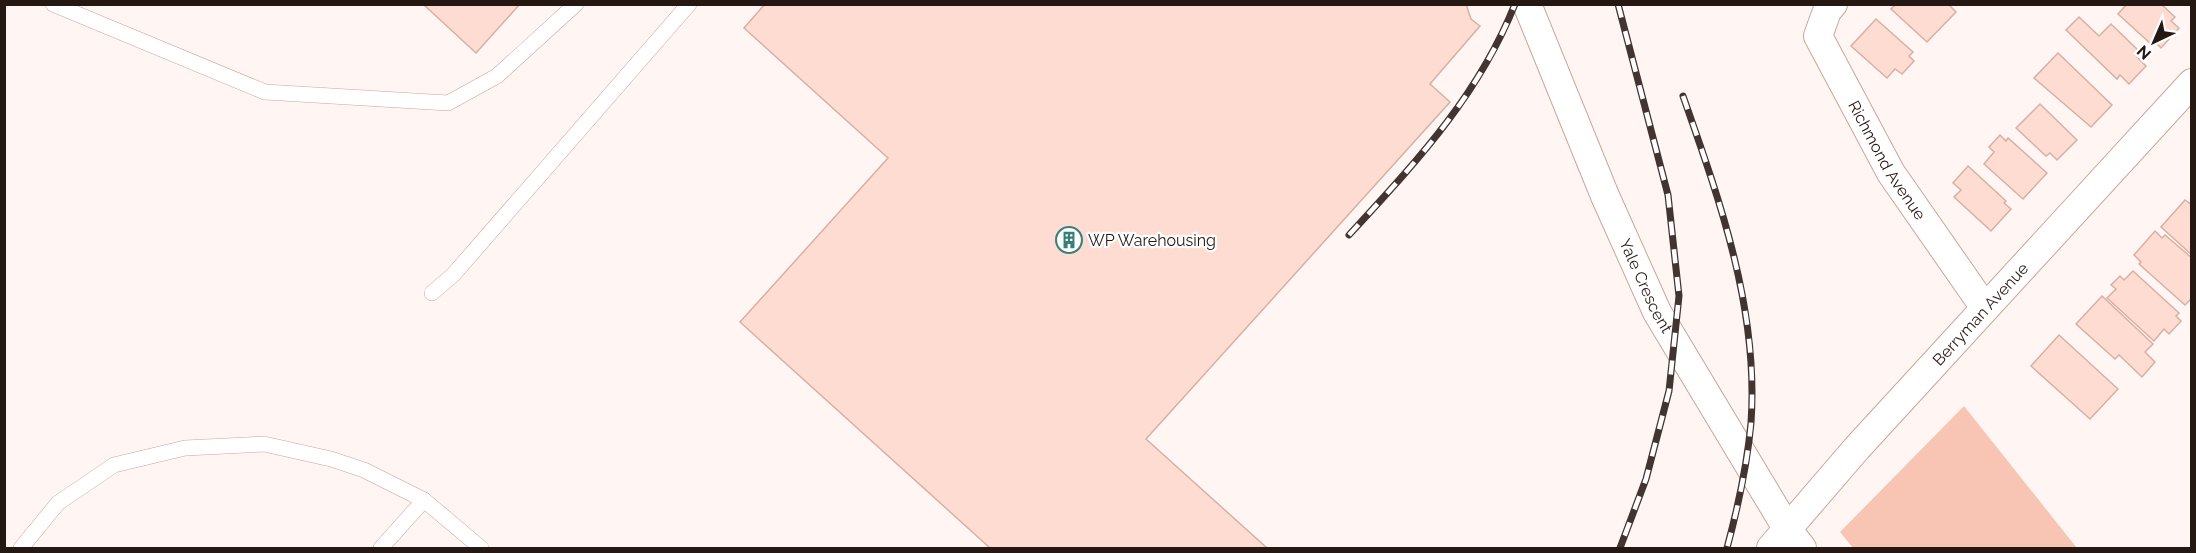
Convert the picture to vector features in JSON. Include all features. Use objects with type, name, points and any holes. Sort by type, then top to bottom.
[{"type":"street","name":"Yale Crescent","points":[[1527,4],[1605,196],[1657,312],[1787,542]]},
{"type":"street","name":"Richmond Avenue","points":[[1833,4],[1827,11],[1818,36],[1891,173],[1985,308]]},
{"type":"street","name":"Berryman Avenue","points":[[1787,542],[1857,448],[2192,83]]},
{"type":"lane","points":[[52,4],[265,92],[448,103],[497,76],[576,4]]},
{"type":"lane","points":[[432,293],[453,275],[690,4]]},
{"type":"lane","points":[[21,549],[58,503],[114,465],[185,447],[264,444],[331,459],[364,470],[424,500],[481,549]]},
{"type":"lane","points":[[381,549],[424,500]]},
{"type":"shaded area","points":[[1964,406],[2077,548],[1853,548],[1840,532]]},
{"type":"building","points":[[423,4],[520,4],[476,53]]},
{"type":"building","name":"WP Warehousing","points":[[765,4],[1466,4],[1471,19],[1480,26],[1430,84],[1450,102],[1146,439],[1267,548],[990,548],[740,322],[888,158],[744,28]]},
{"type":"building","points":[[1896,4],[1948,4],[1956,12],[1927,42],[1891,9]]},
{"type":"building","points":[[2127,4],[2161,4],[2175,17],[2171,21],[2179,28],[2161,48],[2154,41],[2151,44],[2118,14]]},
{"type":"building","points":[[2079,17],[2099,36],[2111,24],[2141,53],[2137,57],[2146,66],[2129,84],[2120,75],[2117,79],[2066,30]]},
{"type":"building","points":[[1876,19],[1913,52],[1909,56],[1914,61],[1902,74],[1895,69],[1887,78],[1851,46]]},
{"type":"building","points":[[2058,53],[2112,105],[2091,127],[2034,78]]},
{"type":"building","points":[[2040,104],[2077,140],[2057,160],[2050,153],[2046,156],[2016,128]]},
{"type":"building","points":[[2000,135],[2006,141],[2008,138],[2047,173],[2023,199],[1984,164],[1994,152],[1989,147]]},
{"type":"building","points":[[1968,166],[2006,201],[2004,203],[2011,209],[1991,231],[1954,197],[1961,190],[1953,183]]},
{"type":"building","points":[[2185,200],[2192,205],[2192,255],[2161,227]]},
{"type":"building","points":[[2155,231],[2162,238],[2165,235],[2192,258],[2192,298],[2185,305],[2139,264],[2141,262],[2134,255]]},
{"type":"building","points":[[2133,271],[2179,313],[2176,316],[2181,321],[2169,334],[2164,329],[2154,341],[2107,298],[2116,289],[2111,285],[2120,276],[2124,280]]},
{"type":"building","points":[[2102,296],[2153,344],[2145,352],[2155,362],[2142,377],[2119,355],[2115,359],[2076,324]]},
{"type":"building","points":[[2059,335],[2118,389],[2090,419],[2031,366]]},
{"type":"railway","points":[[1349,235],[1421,155],[1464,99],[1500,38],[1515,4]]},
{"type":"railway","points":[[1618,4],[1668,195],[1679,296],[1669,391],[1646,479],[1620,548]]},
{"type":"railway","points":[[1683,96],[1734,256],[1749,339],[1752,381],[1751,423],[1742,486],[1727,548]]},
{"type":"place","name":"WP Warehousing","points":[[1069,240]]}]
